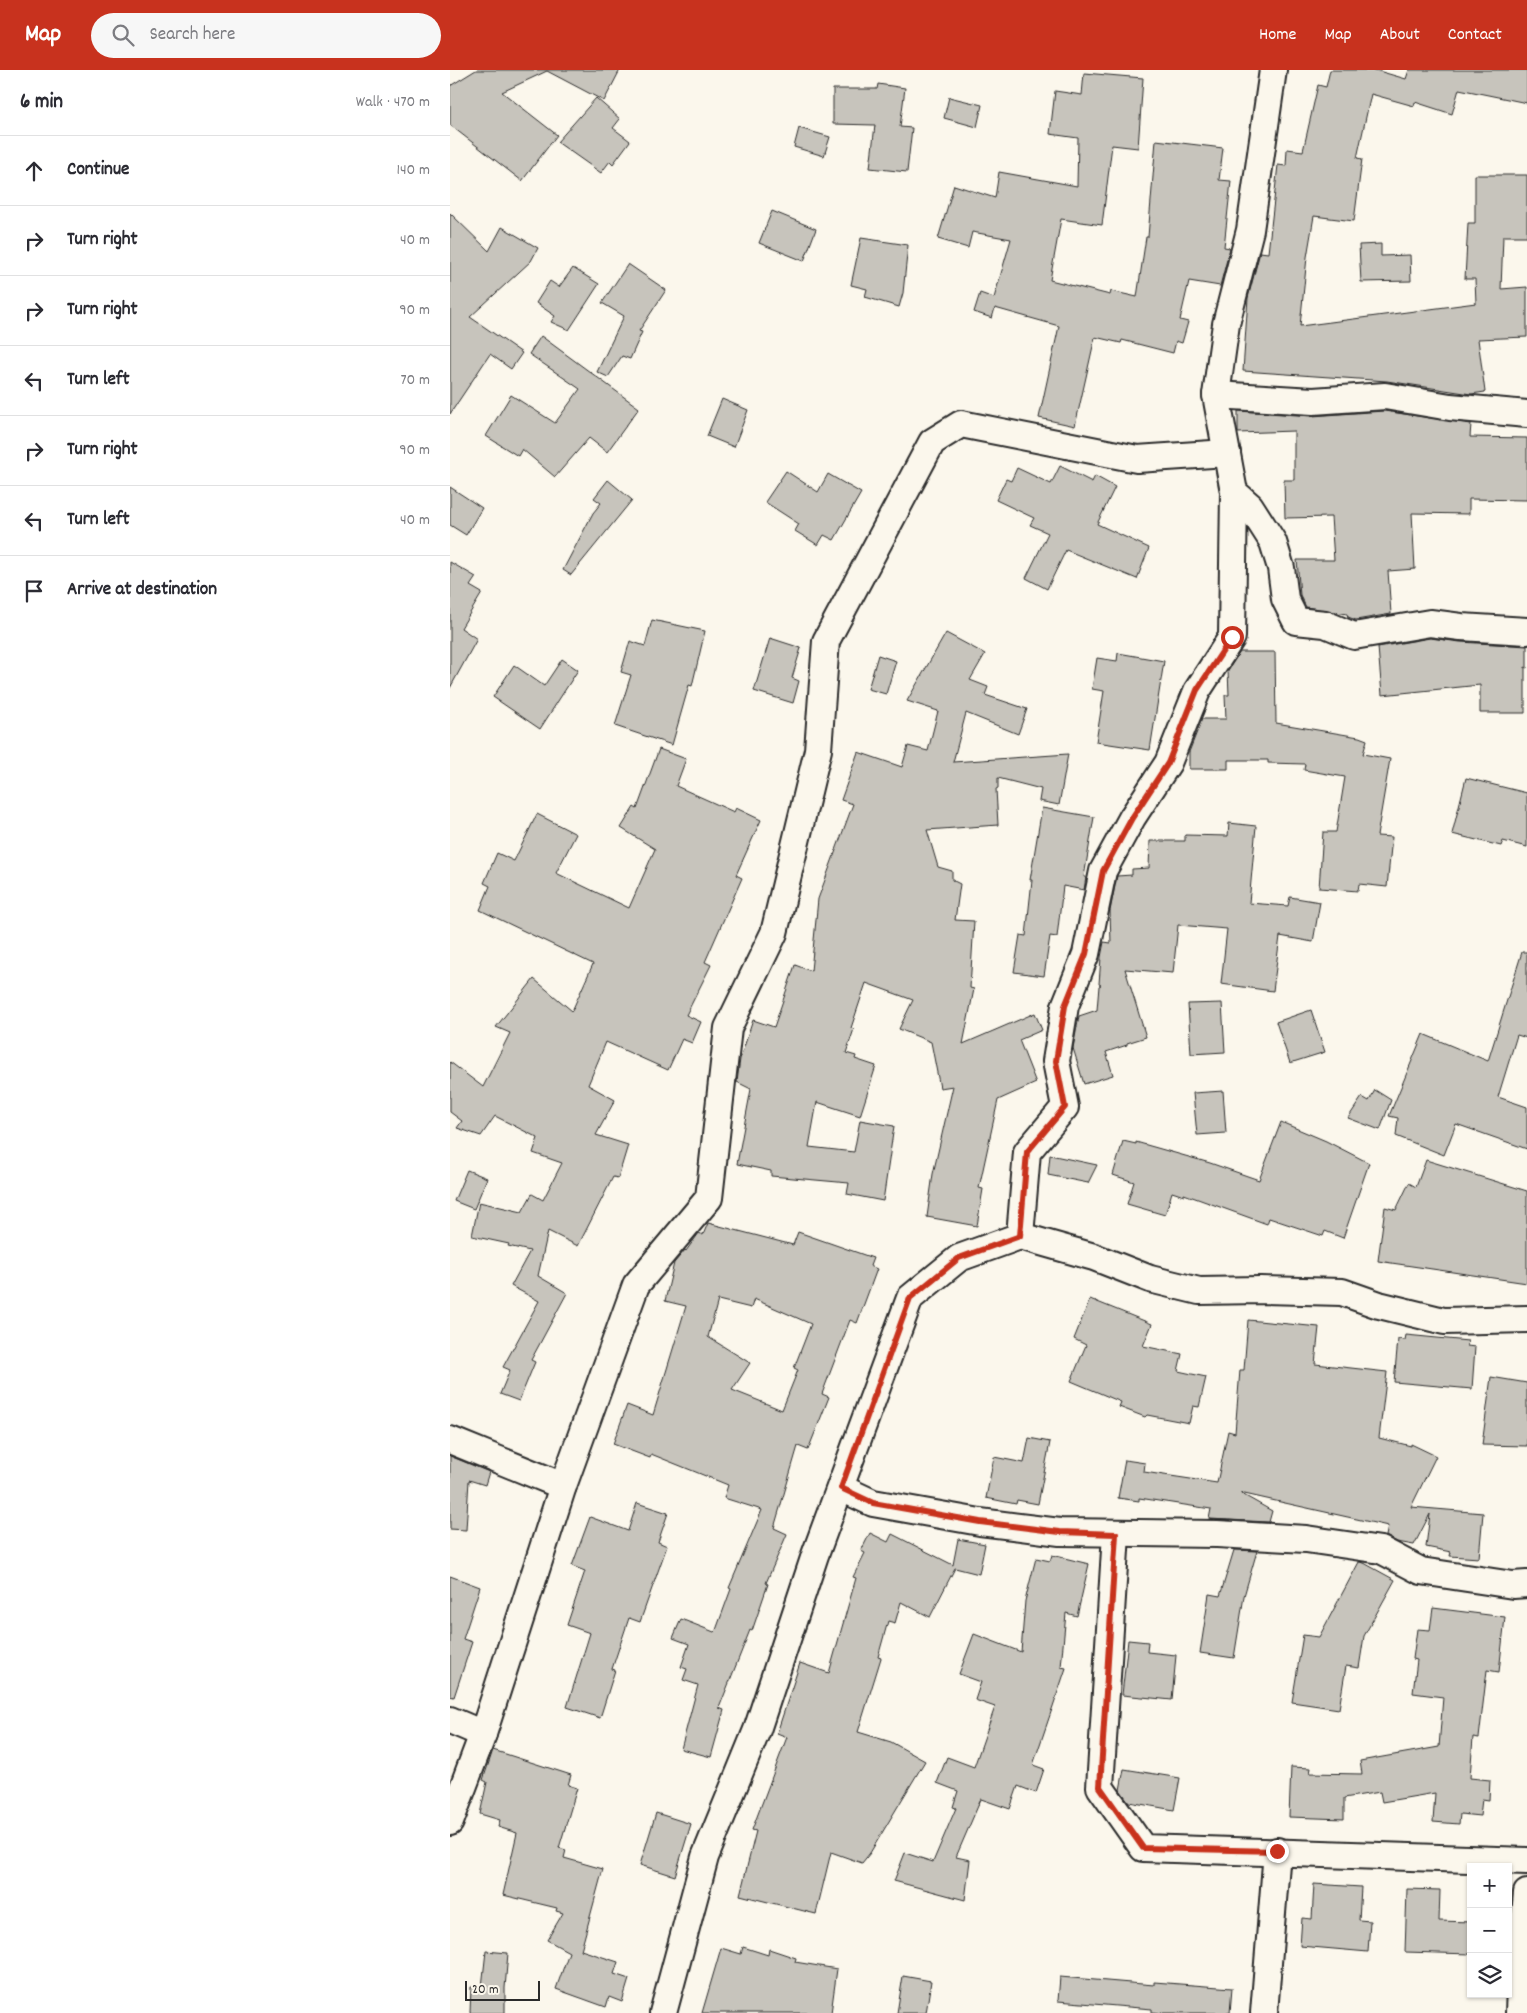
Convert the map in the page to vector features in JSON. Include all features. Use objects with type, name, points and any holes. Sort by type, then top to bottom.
[{"type":"street","points":[[1020,1236],[1027,1152],[1065,1107],[1056,1061],[1065,1006],[1086,954],[1103,871],[1132,818],[1168,763],[1197,690],[1232,637],[1234,492],[1216,395],[1226,324],[1250,230],[1273,70]]},
{"type":"street","points":[[1216,395],[1313,401],[1385,396],[1450,407],[1527,414]]},
{"type":"street","points":[[450,1822],[483,1734],[563,1486],[636,1285],[709,1198],[728,1028],[774,933],[818,750],[826,641],[932,442],[961,424],[1137,459],[1227,454]]},
{"type":"street","points":[[1234,492],[1250,506],[1273,542],[1281,568],[1285,599],[1296,621],[1325,624],[1354,636],[1430,623],[1527,631]]},
{"type":"street","points":[[663,2013],[706,1857],[757,1730],[816,1555],[910,1298],[959,1258],[1020,1236],[1094,1257],[1150,1280],[1199,1291],[1342,1292],[1379,1305],[1444,1322],[1527,1319]]},
{"type":"street","points":[[450,1440],[563,1486]]},
{"type":"street","points":[[841,1488],[873,1503],[980,1522],[1060,1532],[1217,1534],[1306,1539],[1381,1550],[1421,1571],[1513,1585],[1527,1584]]},
{"type":"street","points":[[1116,1534],[1100,1787],[1143,1848],[1277,1851],[1527,1861]]},
{"type":"street","points":[[450,1720],[483,1734]]},
{"type":"street","points":[[1264,2013],[1277,1851]]},
{"type":"street","points":[[1519,2013],[1520,1959],[1527,1893]]},
{"type":"building","points":[[476,70],[620,70],[604,101],[547,71],[502,92],[557,135],[522,181],[450,125],[450,86]]},
{"type":"building","points":[[1330,70],[1375,70],[1406,79],[1409,70],[1527,70],[1527,103],[1459,89],[1452,114],[1415,102],[1414,106],[1371,94],[1357,158],[1362,159],[1354,221],[1314,216],[1307,257],[1300,326],[1476,303],[1475,279],[1465,279],[1468,223],[1475,223],[1475,175],[1527,175],[1527,236],[1503,236],[1501,289],[1527,287],[1527,337],[1478,339],[1485,392],[1471,394],[1387,381],[1243,371],[1248,298],[1260,252],[1268,253],[1278,165],[1286,166],[1287,149],[1303,151],[1318,85],[1326,87]]},
{"type":"building","points":[[1084,73],[1143,78],[1138,148],[1112,145],[1102,225],[1061,219],[1050,280],[1110,295],[1111,291],[1137,297],[1146,237],[1148,237],[1156,140],[1223,148],[1219,180],[1231,181],[1224,247],[1230,248],[1220,286],[1189,281],[1180,320],[1188,322],[1182,343],[1176,341],[1173,353],[1122,340],[1121,343],[1095,337],[1075,426],[1039,418],[1059,326],[995,308],[992,318],[974,312],[980,293],[994,298],[1011,239],[972,232],[968,248],[938,239],[954,185],[995,198],[999,172],[1077,186],[1078,138],[1050,134],[1055,91],[1082,95]]},
{"type":"building","points":[[878,84],[905,88],[900,127],[912,128],[907,172],[870,168],[875,125],[833,124],[833,89],[877,89]]},
{"type":"building","points":[[949,97],[982,105],[977,127],[944,118]]},
{"type":"building","points":[[596,98],[620,119],[613,128],[630,141],[613,164],[610,161],[601,173],[557,142]]},
{"type":"building","points":[[799,128],[830,137],[824,156],[794,147]]},
{"type":"building","points":[[772,211],[816,229],[804,261],[759,243]]},
{"type":"building","points":[[450,213],[489,251],[502,227],[538,248],[531,261],[470,317],[522,353],[511,369],[490,354],[450,414]]},
{"type":"building","points":[[861,238],[908,245],[903,293],[899,307],[865,297],[867,289],[851,285]]},
{"type":"building","points":[[1381,244],[1381,256],[1410,255],[1411,281],[1361,282],[1359,245]]},
{"type":"building","points":[[628,264],[666,290],[639,331],[642,332],[630,359],[622,356],[608,377],[597,372],[624,316],[602,303]]},
{"type":"building","points":[[573,268],[599,284],[569,330],[551,322],[555,316],[536,303],[550,281],[559,287]]},
{"type":"building","points":[[541,336],[639,408],[607,452],[589,438],[555,477],[522,449],[518,456],[486,436],[511,395],[555,423],[580,389],[529,354]]},
{"type":"building","points":[[722,399],[748,410],[734,447],[707,436]]},
{"type":"building","points":[[1238,411],[1312,416],[1384,411],[1471,424],[1470,437],[1527,438],[1527,500],[1469,499],[1469,514],[1412,513],[1415,569],[1388,571],[1391,614],[1356,620],[1348,617],[1347,614],[1306,607],[1300,595],[1297,560],[1334,560],[1331,517],[1285,518],[1284,480],[1294,480],[1294,431],[1238,433]]},
{"type":"building","points":[[1060,466],[1092,482],[1095,476],[1115,487],[1097,524],[1149,548],[1137,579],[1066,550],[1047,589],[1026,578],[1048,533],[1030,525],[1034,518],[996,500],[1006,479],[1011,481],[1017,468],[1051,484]]},
{"type":"building","points":[[786,471],[818,492],[828,474],[861,493],[834,540],[824,535],[818,545],[795,531],[799,524],[765,502]]},
{"type":"building","points":[[608,480],[632,500],[571,575],[563,570],[593,513],[601,503],[594,498]]},
{"type":"building","points":[[450,487],[482,508],[466,535],[450,525]]},
{"type":"building","points":[[450,562],[476,577],[470,586],[482,593],[461,628],[477,639],[450,688]]},
{"type":"building","points":[[652,620],[705,631],[692,686],[689,685],[672,745],[615,726],[631,675],[621,672],[630,641],[645,646]]},
{"type":"building","points":[[946,633],[985,654],[970,680],[988,687],[985,695],[1027,709],[1018,734],[966,713],[953,762],[1068,754],[1059,805],[1039,801],[1041,789],[998,778],[998,788],[996,789],[998,825],[927,830],[938,867],[952,871],[952,880],[960,884],[955,920],[974,921],[970,988],[974,989],[963,1044],[1035,1013],[1042,1030],[1019,1040],[1036,1083],[998,1100],[979,1188],[983,1189],[977,1226],[927,1217],[933,1174],[953,1086],[940,1088],[931,1042],[899,1029],[913,1000],[866,983],[851,1028],[854,1029],[846,1053],[856,1056],[855,1059],[876,1066],[860,1116],[817,1102],[809,1147],[854,1152],[860,1120],[894,1126],[883,1201],[847,1194],[849,1183],[771,1176],[771,1171],[737,1164],[751,1089],[737,1082],[740,1059],[753,1020],[774,1027],[795,965],[811,971],[818,899],[853,804],[841,800],[858,752],[902,767],[908,746],[928,751],[938,711],[907,701]]},
{"type":"building","points":[[770,638],[801,648],[792,678],[799,681],[793,703],[754,691]]},
{"type":"building","points":[[1430,638],[1460,642],[1527,646],[1525,713],[1480,713],[1480,685],[1382,695],[1378,647]]},
{"type":"building","points":[[1240,652],[1275,652],[1276,723],[1359,737],[1367,740],[1363,754],[1390,759],[1377,836],[1392,837],[1387,887],[1359,884],[1358,891],[1319,888],[1323,832],[1336,832],[1345,777],[1304,770],[1305,764],[1268,763],[1268,760],[1228,760],[1228,769],[1189,769],[1189,752],[1202,719],[1226,719],[1225,695],[1229,695],[1228,670]]},
{"type":"building","points":[[1118,653],[1164,661],[1150,750],[1096,742],[1104,691],[1092,689],[1097,658],[1117,661]]},
{"type":"building","points":[[878,655],[896,661],[886,694],[868,689]]},
{"type":"building","points":[[562,659],[578,670],[540,729],[493,697],[514,665],[544,686]]},
{"type":"building","points":[[659,749],[686,759],[676,786],[734,812],[736,808],[761,820],[736,875],[742,878],[705,962],[711,965],[686,1015],[701,1022],[692,1043],[682,1039],[668,1070],[606,1042],[588,1085],[615,1100],[596,1135],[628,1145],[618,1178],[613,1177],[578,1246],[548,1231],[538,1276],[567,1293],[531,1360],[535,1362],[519,1401],[500,1394],[510,1370],[503,1367],[539,1301],[511,1286],[530,1251],[508,1246],[509,1244],[472,1236],[479,1202],[522,1212],[532,1194],[543,1200],[562,1163],[533,1153],[538,1138],[495,1116],[481,1136],[457,1128],[462,1121],[450,1112],[450,1062],[483,1087],[510,1033],[496,1027],[534,979],[572,1011],[593,964],[480,910],[490,886],[484,883],[497,853],[514,861],[537,814],[576,834],[556,873],[629,908],[655,849],[621,828],[634,807],[637,809]]},
{"type":"building","points":[[1466,778],[1527,793],[1527,847],[1503,841],[1501,846],[1452,834]]},
{"type":"building","points":[[1042,808],[1094,817],[1084,877],[1086,877],[1084,890],[1063,886],[1057,937],[1050,936],[1044,976],[1014,972],[1020,935],[1026,936],[1032,880],[1030,880]]},
{"type":"building","points":[[1229,823],[1256,826],[1249,903],[1288,906],[1290,897],[1320,902],[1313,942],[1280,936],[1273,991],[1221,984],[1227,929],[1178,925],[1173,973],[1125,969],[1146,1037],[1106,1052],[1113,1075],[1084,1084],[1073,1048],[1079,1016],[1097,1010],[1104,942],[1111,943],[1110,911],[1117,876],[1132,875],[1132,869],[1149,868],[1150,841],[1185,841],[1185,835],[1228,836]]},
{"type":"building","points":[[1522,952],[1527,952],[1527,1038],[1517,1035],[1498,1097],[1527,1107],[1527,1149],[1456,1124],[1444,1155],[1396,1136],[1398,1118],[1389,1116],[1423,1034],[1488,1061]]},
{"type":"building","points":[[1222,1003],[1225,1052],[1191,1054],[1188,1004]]},
{"type":"building","points":[[1311,1010],[1325,1052],[1290,1063],[1276,1022]]},
{"type":"building","points":[[1375,1090],[1391,1100],[1380,1130],[1348,1118],[1362,1097],[1369,1101]]},
{"type":"building","points":[[1223,1091],[1226,1133],[1197,1135],[1193,1093]]},
{"type":"building","points":[[1281,1122],[1326,1141],[1369,1163],[1343,1238],[1325,1231],[1323,1236],[1269,1218],[1267,1224],[1184,1194],[1184,1196],[1172,1192],[1165,1215],[1127,1204],[1134,1182],[1113,1175],[1123,1141],[1136,1144],[1136,1142],[1210,1163],[1259,1180]]},
{"type":"building","points":[[1050,1155],[1097,1165],[1088,1183],[1048,1175]]},
{"type":"building","points":[[1426,1160],[1527,1191],[1527,1283],[1378,1261],[1385,1207],[1396,1210],[1409,1183],[1416,1187]]},
{"type":"building","points":[[467,1170],[487,1178],[474,1209],[454,1201]]},
{"type":"building","points":[[708,1223],[793,1245],[798,1232],[873,1258],[870,1266],[877,1269],[857,1323],[850,1320],[822,1394],[829,1397],[808,1450],[798,1446],[774,1528],[787,1534],[766,1583],[768,1584],[752,1631],[750,1630],[719,1708],[724,1710],[711,1757],[681,1749],[698,1685],[683,1680],[687,1669],[681,1667],[689,1644],[673,1638],[681,1619],[714,1632],[716,1630],[731,1589],[729,1588],[762,1510],[724,1498],[728,1485],[651,1454],[650,1458],[613,1444],[627,1405],[653,1415],[686,1306],[665,1301],[674,1263],[686,1251],[699,1233],[703,1235]],"holes":[[[754,1299],[811,1324],[794,1368],[798,1370],[782,1410],[732,1390],[750,1363],[708,1337],[718,1300],[751,1308]]]},
{"type":"building","points":[[1090,1299],[1152,1324],[1143,1346],[1182,1354],[1178,1371],[1206,1377],[1199,1407],[1193,1406],[1189,1423],[1147,1415],[1145,1417],[1119,1407],[1121,1402],[1071,1381],[1086,1345],[1074,1339]]},
{"type":"building","points":[[1248,1320],[1319,1327],[1315,1364],[1387,1372],[1379,1438],[1411,1446],[1411,1444],[1436,1456],[1411,1507],[1483,1513],[1479,1558],[1450,1556],[1451,1552],[1426,1547],[1430,1514],[1414,1545],[1397,1542],[1386,1536],[1388,1526],[1240,1493],[1272,1511],[1269,1522],[1209,1519],[1211,1509],[1139,1498],[1139,1501],[1118,1498],[1125,1460],[1145,1463],[1144,1472],[1217,1483],[1228,1431],[1235,1433],[1240,1370],[1244,1370]]},
{"type":"building","points":[[1406,1335],[1468,1341],[1467,1346],[1475,1347],[1472,1389],[1394,1382],[1398,1339],[1405,1340]]},
{"type":"building","points":[[1491,1377],[1527,1383],[1527,1446],[1482,1445]]},
{"type":"building","points":[[1029,1438],[1050,1442],[1038,1504],[1017,1500],[1016,1504],[986,1498],[994,1457],[1024,1463]]},
{"type":"building","points":[[450,1456],[489,1472],[485,1485],[469,1480],[466,1530],[450,1529]]},
{"type":"building","points":[[637,1503],[668,1513],[658,1542],[667,1546],[640,1622],[629,1618],[612,1669],[615,1670],[600,1718],[567,1707],[590,1633],[567,1625],[585,1571],[572,1566],[590,1517],[628,1531]]},
{"type":"building","points":[[870,1533],[888,1542],[892,1534],[953,1565],[958,1539],[985,1544],[979,1574],[955,1568],[930,1617],[901,1602],[895,1623],[888,1621],[878,1657],[881,1658],[858,1732],[891,1742],[925,1761],[870,1853],[862,1863],[831,1852],[816,1914],[740,1895],[756,1831],[752,1830],[787,1737],[777,1733],[800,1663],[829,1673],[856,1578],[853,1577],[865,1553],[861,1551]]},
{"type":"building","points":[[1234,1550],[1257,1551],[1244,1596],[1234,1658],[1200,1653],[1209,1594],[1220,1596]]},
{"type":"building","points":[[1052,1555],[1089,1564],[1077,1616],[1066,1613],[1061,1667],[1066,1668],[1033,1765],[1044,1769],[1036,1793],[1018,1786],[1010,1809],[981,1799],[956,1857],[970,1860],[965,1900],[894,1881],[905,1853],[933,1862],[956,1808],[953,1807],[958,1791],[937,1783],[947,1757],[974,1767],[995,1707],[975,1700],[981,1682],[959,1674],[974,1634],[1021,1652],[1025,1601],[1036,1558],[1050,1561]]},
{"type":"building","points":[[1359,1562],[1395,1580],[1364,1636],[1359,1668],[1346,1666],[1339,1709],[1292,1702],[1303,1635],[1319,1637]]},
{"type":"building","points":[[450,1576],[480,1587],[463,1639],[472,1642],[454,1697],[450,1696]]},
{"type":"building","points":[[1433,1608],[1505,1617],[1499,1672],[1487,1670],[1479,1738],[1473,1737],[1470,1778],[1490,1780],[1489,1800],[1482,1799],[1480,1816],[1460,1814],[1459,1824],[1433,1822],[1435,1793],[1382,1802],[1380,1792],[1344,1798],[1344,1819],[1289,1817],[1291,1767],[1311,1768],[1310,1773],[1362,1774],[1360,1761],[1439,1747],[1443,1697],[1413,1693],[1417,1660],[1413,1659],[1417,1629],[1430,1630]]},
{"type":"building","points":[[1128,1640],[1148,1642],[1147,1652],[1176,1655],[1172,1700],[1122,1695]]},
{"type":"building","points":[[493,1750],[571,1775],[568,1785],[577,1788],[559,1848],[566,1850],[564,1858],[603,1869],[581,1950],[618,1962],[614,1974],[629,1979],[622,2002],[609,1997],[606,2007],[556,1989],[569,1952],[547,1940],[563,1913],[556,1911],[557,1908],[503,1895],[517,1833],[498,1827],[500,1820],[480,1814],[487,1782],[483,1780]]},
{"type":"building","points":[[1124,1769],[1180,1778],[1174,1810],[1129,1802],[1120,1790]]},
{"type":"building","points":[[656,1813],[691,1824],[675,1876],[640,1865]]},
{"type":"building","points":[[1314,1884],[1361,1887],[1359,1920],[1370,1921],[1368,1952],[1300,1946],[1302,1918],[1312,1919]]},
{"type":"building","points":[[1407,1889],[1440,1890],[1439,1921],[1467,1922],[1467,1954],[1405,1952]]},
{"type":"building","points":[[743,1947],[768,1955],[769,1949],[796,1958],[795,1962],[837,1969],[831,2013],[702,2013],[721,1948],[741,1954]]},
{"type":"building","points":[[486,1951],[508,1953],[505,2013],[470,2013],[471,1987],[482,1987]]},
{"type":"building","points":[[903,1976],[931,1981],[926,2013],[897,2013]]},
{"type":"building","points":[[1060,1977],[1154,1985],[1154,1982],[1232,1988],[1230,2013],[1162,2013],[1152,2012],[1152,2009],[1058,2001]]},
{"type":"route","points":[[1232,637],[1197,690],[1168,763],[1132,818],[1103,871],[1086,954],[1065,1006],[1056,1061],[1065,1107],[1027,1152],[1020,1236],[959,1258],[910,1298],[841,1488],[873,1503],[980,1522],[1060,1532],[1116,1534],[1100,1787],[1143,1848],[1277,1851]]}]
